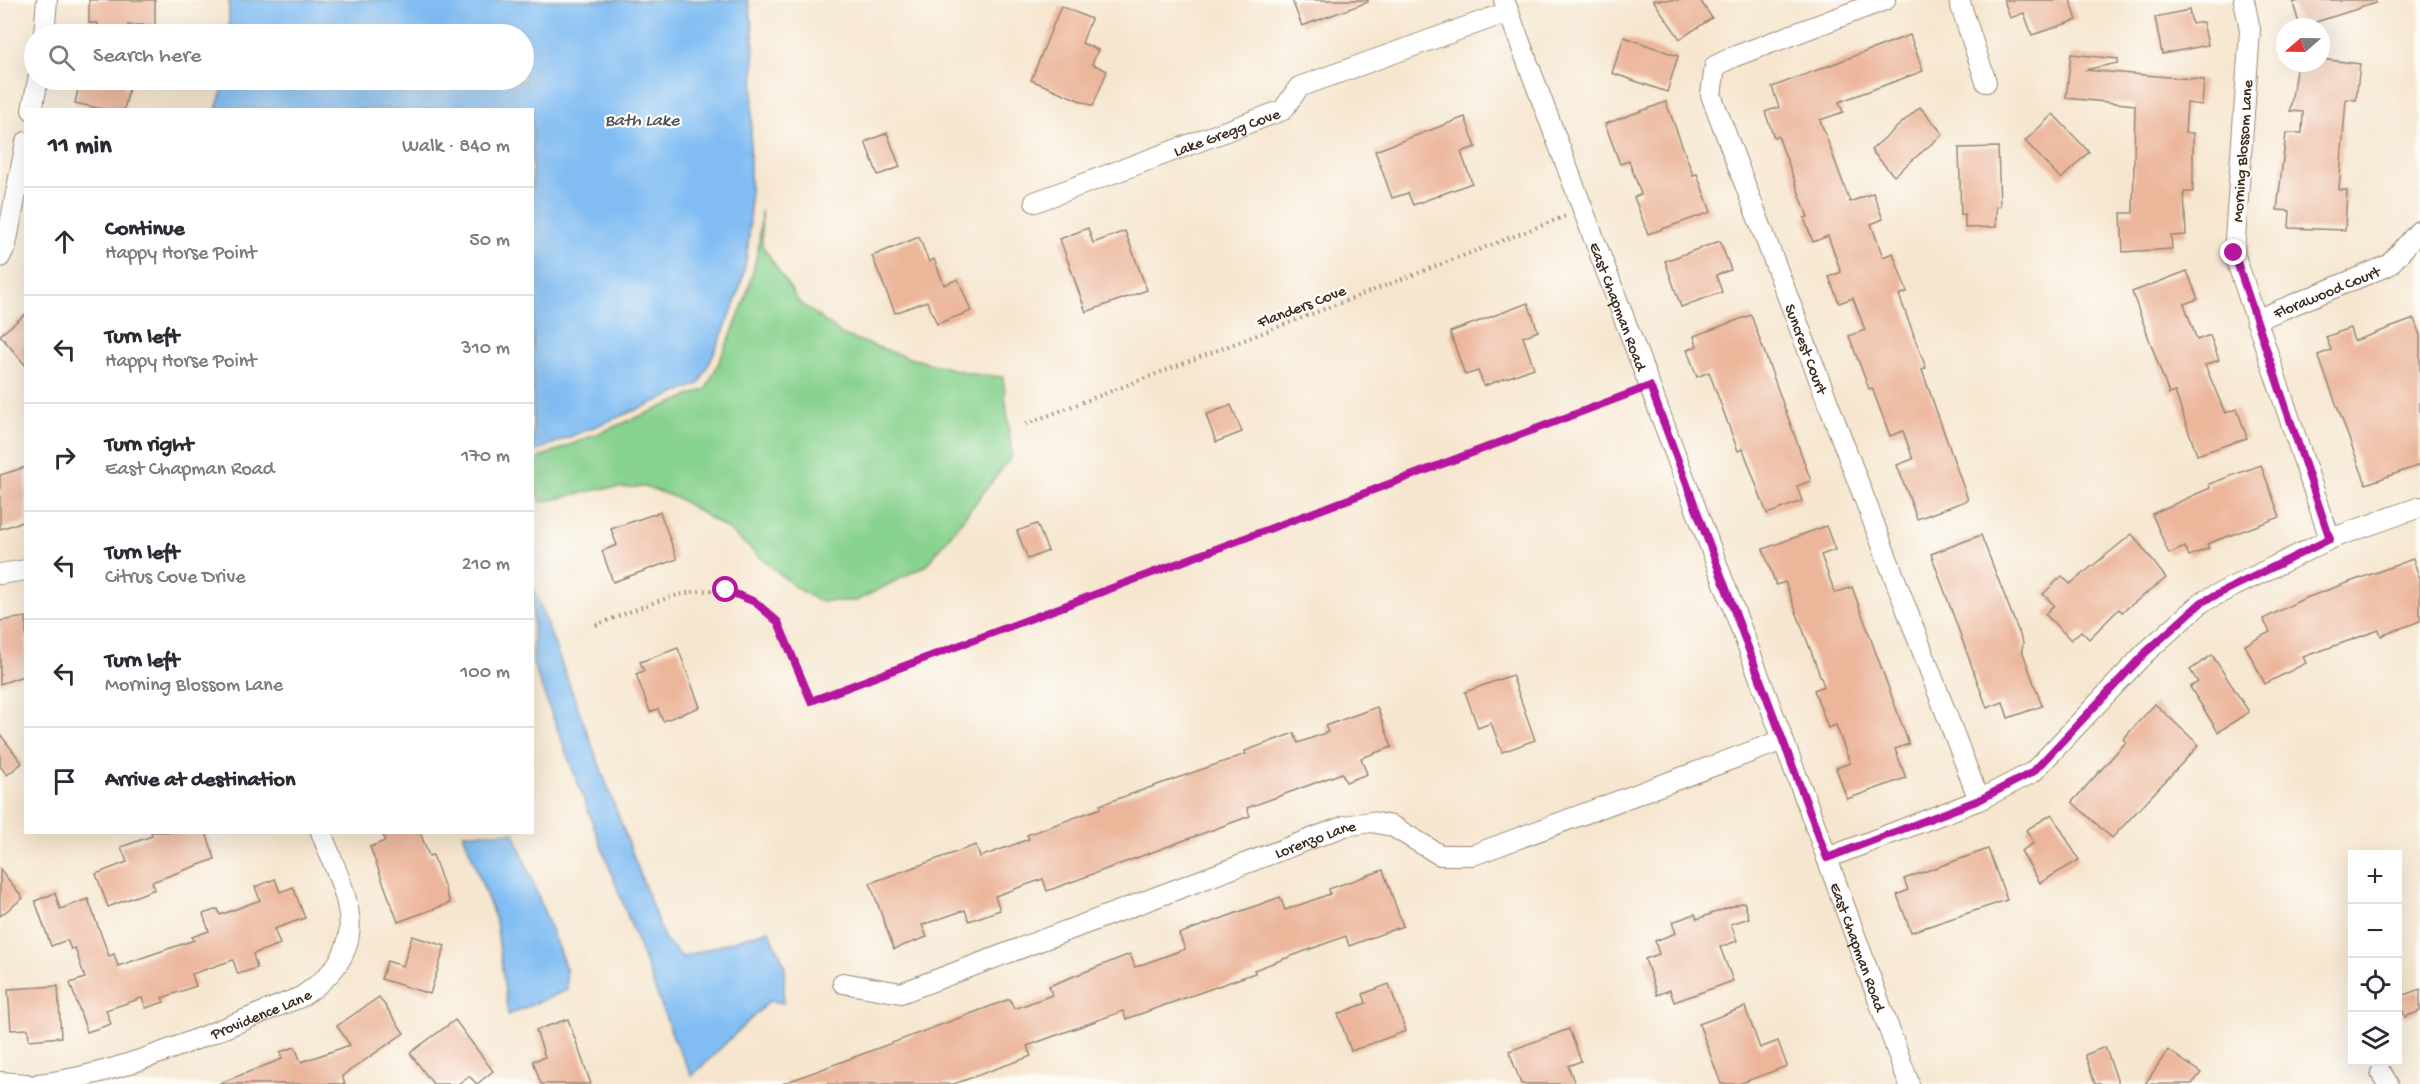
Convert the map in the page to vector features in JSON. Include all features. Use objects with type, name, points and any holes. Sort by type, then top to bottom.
[{"type":"street","points":[[46,24],[47,0]]},
{"type":"street","name":"Suncrest Court","points":[[1886,0],[1733,57],[1715,66],[1712,95],[1979,800]]},
{"type":"street","points":[[1959,0],[1986,82]]},
{"type":"street","name":"Morning Blossom Lane","points":[[2244,0],[2250,30],[2234,253],[2330,539]]},
{"type":"street","name":"Lake Gregg Cove","points":[[1035,202],[1283,110],[1299,87],[1506,6]]},
{"type":"street","name":"East Chapman Road","points":[[1506,6],[1783,740],[1909,1084]]},
{"type":"street","points":[[32,108],[36,90]]},
{"type":"street","points":[[0,257],[6,244],[24,152]]},
{"type":"street","name":"Florawood Court","points":[[2256,320],[2388,265],[2419,231]]},
{"type":"street","points":[[1827,858],[1979,800],[2033,772],[2145,653],[2202,602],[2330,539],[2420,507]]},
{"type":"street","points":[[0,574],[24,570]]},
{"type":"street","name":"Lorenzo Lane","points":[[843,983],[901,993],[1345,826],[1371,822],[1392,826],[1440,855],[1473,855],[1783,740]]},
{"type":"street","name":"Providence Lane","points":[[38,1084],[111,1077],[301,997],[326,981],[344,954],[351,916],[322,834]]},
{"type":"street","points":[[0,1082],[26,1084]]},
{"type":"path","name":"Flanders Cove","points":[[1026,424],[1584,210]]},
{"type":"path","points":[[596,625],[692,590],[726,590],[755,602],[778,622],[811,701],[1650,386]]},
{"type":"green space","points":[[761,211],[762,245],[798,301],[843,335],[909,358],[973,374],[1003,377],[1012,456],[927,565],[856,601],[818,601],[795,587],[726,528],[679,499],[647,487],[605,488],[541,502],[534,484],[534,462],[541,457],[706,389],[744,303],[760,235]]},
{"type":"water","name":"Bath Lake","points":[[229,0],[748,0],[752,20],[754,82],[747,254],[741,283],[732,309],[699,384],[534,452],[534,108],[216,108],[223,90],[534,90],[534,24],[229,24]]},
{"type":"water","points":[[534,590],[664,938],[682,957],[769,930],[785,966],[783,1003],[769,1001],[692,1076],[675,1042],[534,667]]},
{"type":"water","points":[[463,834],[514,834],[566,969],[567,990],[508,1015],[496,921]]},
{"type":"building","points":[[89,0],[155,0],[155,24],[89,23]]},
{"type":"building","points":[[1292,0],[1368,0],[1368,2],[1302,26]]},
{"type":"building","points":[[1653,0],[1700,0],[1712,18],[1680,39]]},
{"type":"building","points":[[2004,0],[2070,0],[2077,20],[2032,35],[2024,13],[2010,18]]},
{"type":"building","points":[[2302,0],[2375,0],[2376,3],[2328,18],[2297,18],[2293,3]]},
{"type":"building","points":[[1061,6],[1091,19],[1082,43],[1098,50],[1092,64],[1107,71],[1093,106],[1031,80]]},
{"type":"building","points":[[2189,10],[2192,24],[2203,22],[2208,45],[2162,54],[2155,17]]},
{"type":"building","points":[[1910,35],[1923,71],[1839,102],[1843,112],[1820,120],[1850,202],[1873,193],[1883,219],[1871,224],[1883,257],[1893,253],[1907,292],[1899,295],[1926,368],[1922,370],[1968,500],[1917,519],[1897,465],[1913,459],[1903,431],[1890,436],[1872,388],[1869,389],[1849,336],[1865,330],[1853,298],[1839,303],[1829,277],[1841,272],[1828,236],[1813,242],[1804,218],[1808,217],[1778,136],[1774,137],[1765,112],[1779,107],[1772,87]]},
{"type":"building","points":[[1624,37],[1678,56],[1667,92],[1612,73]]},
{"type":"building","points":[[2071,54],[2118,59],[2118,63],[2085,70],[2204,80],[2202,105],[2187,103],[2185,133],[2193,133],[2193,192],[2184,192],[2186,235],[2171,236],[2172,249],[2123,252],[2121,213],[2133,213],[2135,105],[2066,98]]},
{"type":"building","points":[[2330,60],[2360,64],[2356,100],[2346,99],[2339,190],[2347,190],[2345,230],[2289,228],[2290,211],[2277,210],[2286,133],[2302,133],[2303,112],[2290,111],[2296,72],[2330,72]]},
{"type":"building","points":[[78,90],[129,90],[124,108],[97,108],[75,103]]},
{"type":"building","points":[[1666,102],[1693,175],[1697,174],[1711,212],[1648,234],[1634,197],[1641,194],[1629,161],[1620,164],[1605,124]]},
{"type":"building","points":[[1920,107],[1943,134],[1894,176],[1871,150]]},
{"type":"building","points":[[2053,114],[2089,152],[2061,179],[2025,141]]},
{"type":"building","points":[[1465,117],[1476,147],[1461,152],[1472,183],[1413,205],[1408,193],[1392,198],[1375,151]]},
{"type":"building","points":[[887,133],[900,167],[878,175],[865,142]]},
{"type":"building","points":[[1998,147],[2000,206],[1996,207],[1996,227],[1965,228],[1965,214],[1961,215],[1959,148]]},
{"type":"building","points":[[1088,228],[1093,243],[1125,231],[1147,290],[1086,312],[1060,239]]},
{"type":"building","points":[[919,237],[929,262],[934,259],[944,285],[958,279],[971,311],[937,324],[927,301],[895,313],[872,256]]},
{"type":"building","points":[[1720,241],[1731,270],[1716,275],[1722,292],[1681,307],[1665,261]]},
{"type":"building","points":[[2187,271],[2198,299],[2184,304],[2197,340],[2210,335],[2219,360],[2205,365],[2225,413],[2237,409],[2247,438],[2197,455],[2175,392],[2169,394],[2132,292]]},
{"type":"building","points":[[1528,303],[1538,331],[1523,337],[1534,368],[1484,386],[1478,371],[1465,375],[1450,332]]},
{"type":"building","points":[[1751,315],[1811,481],[1797,486],[1802,501],[1767,514],[1743,449],[1738,451],[1709,372],[1697,377],[1687,350],[1697,346],[1694,336]]},
{"type":"building","points":[[24,316],[24,364],[0,335]]},
{"type":"building","points":[[2414,319],[2420,335],[2420,465],[2366,484],[2318,355],[2331,350],[2326,337],[2350,328],[2354,341]]},
{"type":"building","points":[[1231,405],[1242,432],[1216,442],[1206,415]]},
{"type":"building","points":[[2261,465],[2280,517],[2207,544],[2209,548],[2189,556],[2185,547],[2169,554],[2152,514],[2210,488],[2209,484]]},
{"type":"building","points":[[24,468],[24,522],[0,529],[0,475]]},
{"type":"building","points":[[660,512],[677,559],[613,582],[602,551],[617,545],[611,529]]},
{"type":"building","points":[[1037,524],[1048,551],[1028,559],[1017,531]]},
{"type":"building","points":[[1826,526],[1835,550],[1821,555],[1835,593],[1852,587],[1909,744],[1895,749],[1906,778],[1847,799],[1836,768],[1850,763],[1836,725],[1828,728],[1814,690],[1824,686],[1785,582],[1776,585],[1763,549]]},
{"type":"building","points":[[2132,534],[2166,578],[2122,612],[2119,609],[2089,639],[2081,631],[2071,640],[2045,614],[2054,605],[2043,594],[2062,576],[2070,584]]},
{"type":"building","points":[[1981,535],[2023,643],[2022,650],[2042,706],[2008,718],[2003,702],[1987,708],[1931,554]]},
{"type":"building","points":[[2413,559],[2420,579],[2420,621],[2381,636],[2379,630],[2303,657],[2306,663],[2265,684],[2245,645],[2270,632],[2263,619],[2303,599]]},
{"type":"building","points":[[24,617],[24,676],[0,684],[0,621]]},
{"type":"building","points":[[678,648],[700,707],[663,721],[658,709],[650,712],[636,674],[644,671],[640,662]]},
{"type":"building","points":[[2212,655],[2249,712],[2218,732],[2190,687],[2198,682],[2190,670]]},
{"type":"building","points":[[1512,675],[1535,740],[1502,752],[1491,723],[1478,728],[1465,692]]},
{"type":"building","points":[[2155,704],[2199,745],[2112,838],[2072,802],[2126,742],[2123,739]]},
{"type":"building","points":[[1377,707],[1392,747],[1361,758],[1367,774],[1346,782],[1342,773],[1247,808],[1250,816],[1047,891],[1043,879],[995,896],[1000,910],[969,921],[965,910],[922,925],[927,937],[894,949],[870,883],[976,845],[980,857],[1029,839],[1027,835],[1101,808],[1100,805],[1246,754],[1245,751],[1294,733],[1298,743],[1328,732],[1325,726]]},
{"type":"building","points":[[0,734],[22,763],[7,775],[0,766]]},
{"type":"building","points":[[2052,814],[2079,860],[2040,883],[2021,851],[2034,843],[2026,830]]},
{"type":"building","points":[[152,834],[207,834],[215,859],[152,882],[155,889],[108,907],[96,874],[127,862],[121,847],[152,836]]},
{"type":"building","points":[[383,834],[421,834],[429,856],[433,855],[450,903],[398,922],[370,847],[385,841]]},
{"type":"building","points":[[1988,849],[2007,900],[1911,932],[1897,895],[1908,890],[1904,879]]},
{"type":"building","points":[[0,869],[23,898],[0,916]]},
{"type":"building","points":[[1383,870],[1403,926],[1349,946],[1346,936],[1254,970],[1255,973],[1126,1019],[1123,1011],[1027,1046],[1031,1056],[954,1084],[782,1084],[1010,999],[1014,1009],[1052,995],[1049,986],[1130,954],[1135,967],[1185,949],[1179,934],[1280,897],[1285,910],[1330,894],[1329,889]]},
{"type":"building","points":[[275,879],[280,892],[293,887],[305,918],[274,929],[280,944],[253,954],[257,968],[238,974],[233,960],[192,974],[196,986],[162,998],[164,1002],[146,1008],[142,998],[106,1010],[111,1024],[87,1032],[70,983],[85,978],[75,948],[71,949],[67,940],[51,946],[35,901],[55,893],[60,909],[88,899],[109,956],[114,954],[118,966],[194,940],[192,937],[209,931],[203,914],[218,909],[220,915],[260,900],[255,887]]},
{"type":"building","points":[[1744,902],[1749,918],[1731,924],[1737,941],[1720,947],[1733,981],[1674,1002],[1670,990],[1657,995],[1645,959],[1659,954],[1655,941],[1676,933],[1672,922],[1695,914],[1697,919]]},
{"type":"building","points":[[412,936],[445,946],[430,994],[381,979],[387,961],[403,966]]},
{"type":"building","points":[[1389,984],[1406,1031],[1351,1051],[1338,1014],[1366,1003],[1363,994]]},
{"type":"building","points":[[58,986],[61,1037],[29,1040],[28,1029],[11,1030],[8,989]]},
{"type":"building","points":[[2420,989],[2420,1011],[2405,1017],[2402,996]]},
{"type":"building","points":[[379,997],[404,1033],[342,1076],[345,1084],[218,1084],[282,1059],[280,1052],[295,1047],[301,1062],[350,1045],[337,1026]]},
{"type":"building","points":[[1745,1007],[1760,1048],[1778,1041],[1787,1066],[1739,1084],[1721,1084],[1699,1024]]},
{"type":"building","points":[[568,1019],[591,1084],[541,1084],[533,1061],[545,1057],[536,1030]]},
{"type":"building","points":[[455,1020],[493,1071],[477,1084],[469,1076],[458,1084],[433,1084],[410,1053]]},
{"type":"building","points":[[1569,1029],[1581,1061],[1568,1066],[1575,1084],[1521,1084],[1509,1051]]},
{"type":"building","points":[[2105,1047],[2119,1084],[2095,1084],[2085,1055]]},
{"type":"building","points":[[2168,1050],[2201,1073],[2192,1084],[2145,1084]]},
{"type":"route","points":[[726,590],[755,602],[778,622],[811,701],[1650,386],[1827,858],[1979,800],[2033,772],[2145,653],[2202,602],[2330,539],[2234,253]]}]
